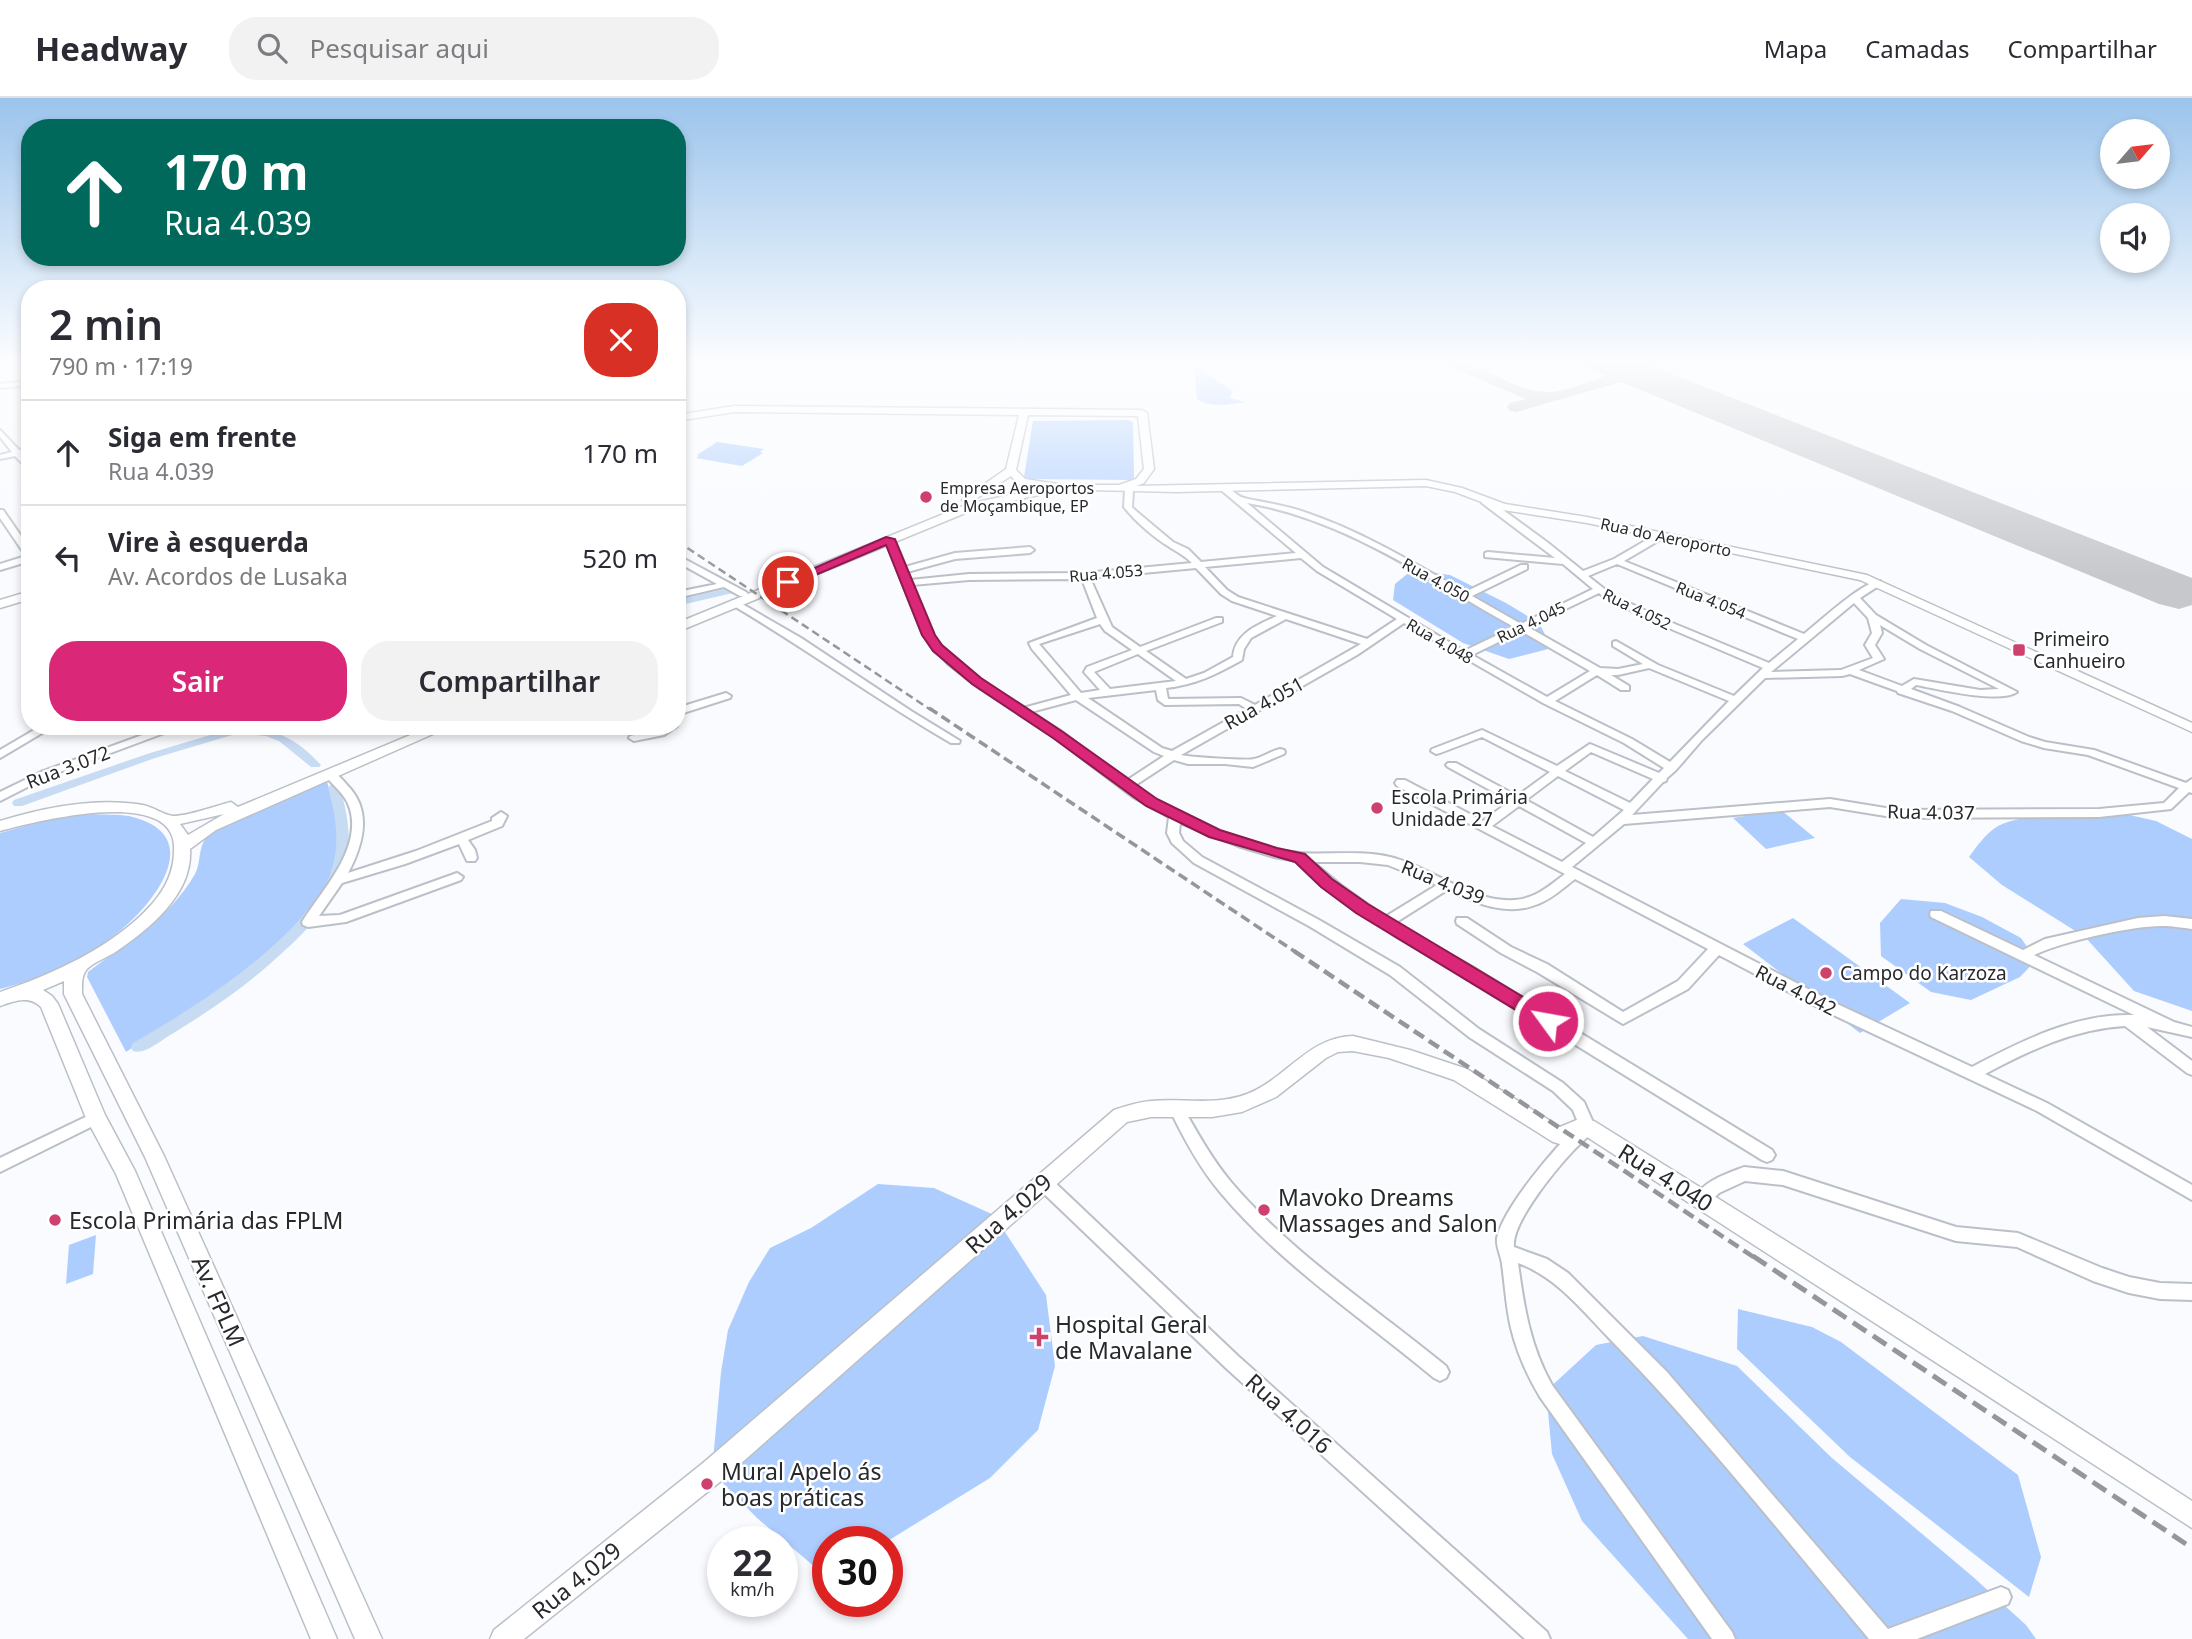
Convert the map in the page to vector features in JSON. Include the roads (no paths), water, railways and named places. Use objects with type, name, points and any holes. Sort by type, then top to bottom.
[{"type":"main road","points":[[686,624],[966,501],[996,483],[1011,470],[1019,434]]},
{"type":"main road","points":[[1145,434],[1149,469],[1161,481],[1177,489]]},
{"type":"main road","name":"Rua do Aeroporto","points":[[1110,489],[1140,481],[1149,469]]},
{"type":"main road","name":"Rua do Aeroporto","points":[[1011,470],[1023,482],[1064,488],[1129,490],[1426,484],[1458,490],[1503,507],[1827,569],[1877,583],[2192,727]]},
{"type":"main road","points":[[686,619],[990,501],[1064,488]]},
{"type":"main road","points":[[0,604],[21,598]]},
{"type":"main road","points":[[168,822],[229,808],[404,735]]},
{"type":"main road","points":[[184,846],[211,826],[233,815],[423,735]]},
{"type":"main road","points":[[2,824],[39,814],[102,806],[129,807],[151,813],[168,822],[181,837],[184,846],[183,863],[176,883],[161,903],[131,932],[80,966],[9,996]]},
{"type":"main road","name":"Av. FPLM","points":[[80,966],[74,980],[73,994],[154,1156],[369,1639]]},
{"type":"main road","points":[[9,996],[38,995],[50,1004],[96,1118],[125,1171],[324,1639]]},
{"type":"main road","name":"Rua 4.029","points":[[503,1639],[712,1472],[1121,1116],[1138,1109],[1153,1107],[1177,1110],[1234,1107],[1261,1098],[1282,1086],[1329,1048],[1350,1043],[1376,1047],[1453,1071],[1560,1136],[1579,1127],[1587,1127]]},
{"type":"main road","name":"Rua 4.040","points":[[1587,1127],[2192,1516]]},
{"type":"street","points":[[2,434],[21,457]]},
{"type":"street","points":[[0,457],[21,452]]},
{"type":"street","name":"Rua 4.048","points":[[1224,488],[1320,569],[1464,655],[1546,701],[1628,741],[1672,768]]},
{"type":"street","points":[[1129,490],[1128,507],[1133,513],[1170,544],[1185,551],[1224,592],[1235,599],[1368,643]]},
{"type":"street","name":"Rua 4.050","points":[[1236,499],[1273,505],[1332,524],[1465,596],[1625,688]]},
{"type":"street","name":"Rua 4.052","points":[[1485,501],[1544,544],[1598,590],[1767,671]]},
{"type":"street","points":[[0,512],[21,544]]},
{"type":"street","points":[[1581,575],[1617,561],[1660,536]]},
{"type":"street","name":"Rua 4.039","points":[[890,539],[928,635],[937,648],[957,667],[1126,786],[1175,816],[1214,833],[1276,853],[1300,858],[1390,861],[1488,901],[1526,904],[1568,871],[1594,842],[1621,820],[1698,738],[1767,671],[1854,598],[1877,583]]},
{"type":"street","points":[[904,570],[955,556],[1030,550]]},
{"type":"street","name":"Rua 4.053","points":[[909,583],[969,577],[1085,576],[1303,555]]},
{"type":"street","points":[[1488,555],[1563,561]]},
{"type":"street","points":[[0,567],[21,560]]},
{"type":"street","name":"Rua 4.054","points":[[1617,561],[1805,638]]},
{"type":"street","points":[[686,563],[723,585],[790,635],[898,707],[955,741]]},
{"type":"street","points":[[1465,596],[1524,567]]},
{"type":"street","points":[[1085,576],[1108,629],[1185,683]]},
{"type":"street","points":[[686,593],[723,585]]},
{"type":"street","name":"Rua 4.045","points":[[1464,655],[1518,626],[1598,590]]},
{"type":"street","points":[[1854,598],[1873,617],[1923,647],[2012,692],[1980,693],[1914,682],[1902,691]]},
{"type":"street","points":[[1023,712],[1078,696],[1185,683],[1208,675],[1237,659],[1238,645],[1247,634],[1286,615]]},
{"type":"street","points":[[1767,671],[1816,675],[1852,671],[1879,659],[1870,645],[1877,633],[1873,617]]},
{"type":"street","name":"Rua 4.051","points":[[1126,786],[1172,755],[1368,643],[1403,619]]},
{"type":"street","points":[[1102,620],[1034,643],[1078,696],[1158,750],[1172,755],[1200,762],[1253,764],[1280,751]]},
{"type":"street","points":[[1107,692],[1089,672],[1219,620]]},
{"type":"street","points":[[1616,644],[1654,666],[1737,701]]},
{"type":"street","points":[[1546,701],[1597,671],[1618,672],[1646,665],[1654,666]]},
{"type":"street","points":[[1852,671],[1956,709],[2025,739],[2090,752],[2191,785]]},
{"type":"street","points":[[1161,686],[1163,702],[1241,701],[1253,708]]},
{"type":"street","points":[[686,709],[726,696]]},
{"type":"street","points":[[1436,751],[1482,733],[1632,809]]},
{"type":"street","points":[[0,755],[33,735]]},
{"type":"street","name":"Rua 3.072","points":[[0,797],[45,774],[153,735]]},
{"type":"street","points":[[634,738],[650,735]]},
{"type":"street","points":[[1483,825],[1592,747],[1662,779]]},
{"type":"street","points":[[1452,765],[1594,842]]},
{"type":"street","points":[[330,774],[351,796],[357,827],[353,853],[339,880],[308,922],[341,919],[457,877]]},
{"type":"street","name":"Rua 4.042","points":[[1401,783],[1716,949],[2076,1125],[2192,1193]]},
{"type":"street","name":"Rua 4.037","points":[[1621,820],[1830,803],[1898,814],[2099,813],[2167,806],[2191,785]]},
{"type":"street","points":[[339,880],[462,840],[498,823],[501,816]]},
{"type":"street","points":[[1175,816],[1173,833],[1188,852],[1240,884],[1314,922],[1395,971],[1474,1033],[1572,1097],[1579,1106],[1587,1127],[1574,1137],[1518,1213],[1506,1236],[1514,1311],[1535,1374],[1725,1639]]},
{"type":"street","points":[[462,840],[471,858]]},
{"type":"street","points":[[1300,858],[1326,883],[1385,923],[1768,1155]]},
{"type":"street","points":[[1385,923],[1446,886]]},
{"type":"street","points":[[1936,914],[2170,1026]]},
{"type":"street","points":[[1462,921],[1623,1019],[1683,985],[1716,949]]},
{"type":"street","points":[[2024,955],[2045,944],[2138,923],[2164,921],[2192,924]]},
{"type":"street","points":[[2127,1020],[2192,1069]]},
{"type":"street","points":[[1974,1073],[2039,1040],[2082,1027],[2127,1020],[2192,1032]]},
{"type":"street","points":[[1177,1110],[1191,1142],[1212,1171],[1253,1216],[1293,1253],[1386,1325],[1440,1372]]},
{"type":"street","points":[[0,1165],[96,1118]]},
{"type":"street","points":[[1702,1199],[1727,1180],[1744,1174],[1783,1178],[1956,1234],[2018,1240],[2129,1285],[2160,1291],[2192,1292]]},
{"type":"street","name":"Rua 4.016","points":[[1043,1182],[1232,1362],[1540,1639]]},
{"type":"street","points":[[1508,1252],[1541,1264],[1562,1279],[1661,1378],[1883,1639]]},
{"type":"street","points":[[1892,1639],[2001,1597]]},
{"type":"waterway","points":[[686,601],[734,590]]},
{"type":"waterway","points":[[18,803],[151,756],[222,735]]},
{"type":"waterway","points":[[275,735],[315,765]]},
{"type":"waterway","points":[[334,787],[344,834],[342,856],[334,880]]},
{"type":"waterway","points":[[138,1047],[246,977],[292,936],[312,913]]},
{"type":"railway","points":[[686,547],[931,710]]},
{"type":"railway","points":[[929,708],[1297,953]]},
{"type":"railway","points":[[1294,951],[1755,1258]]},
{"type":"railway","points":[[1753,1256],[2192,1548]]},
{"type":"place","name":"Empresa Aeroportos de Moçambique, EP","points":[[926,497]]},
{"type":"place","name":"Primeiro Canhueiro","points":[[2019,650]]},
{"type":"place","name":"Escola Primária Unidade 27","points":[[1377,808]]},
{"type":"place","name":"Campo do Karzoza","points":[[1826,973]]},
{"type":"place","name":"Mavoko Dreams Massages and Salon","points":[[1264,1210]]},
{"type":"place","name":"Escola Primária das FPLM","points":[[55,1220]]},
{"type":"place","name":"Hospital Geral de Mavalane","points":[[1039,1337]]},
{"type":"place","name":"Mural Apelo ás boas práticas","points":[[707,1484]]}]
